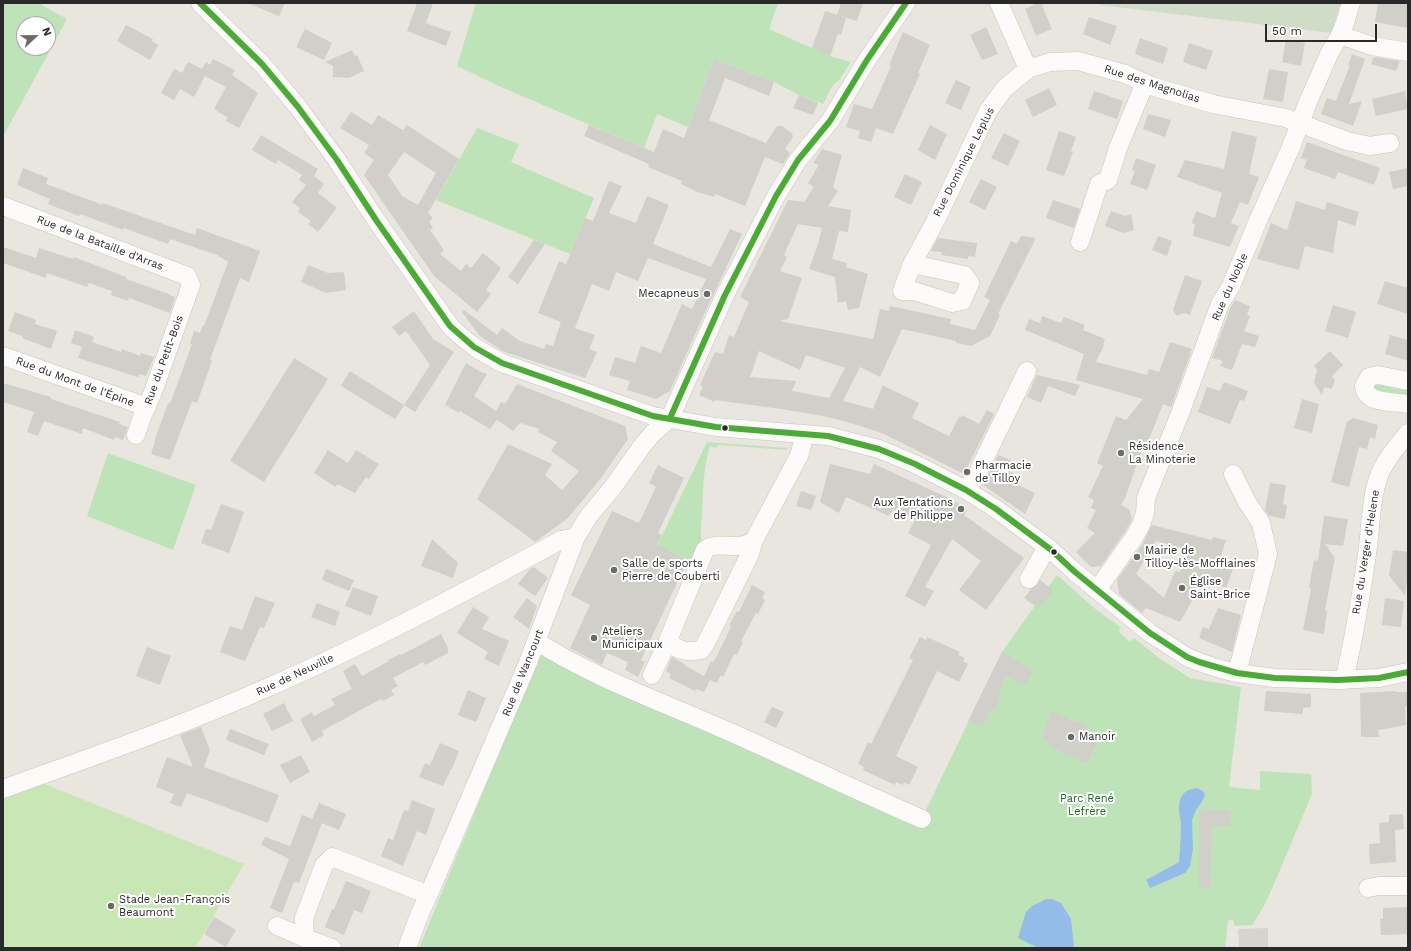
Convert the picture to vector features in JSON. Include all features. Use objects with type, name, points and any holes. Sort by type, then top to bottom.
[{"type":"street","points":[[200,3],[262,64],[298,107],[337,160],[376,220],[450,326],[464,340],[502,363],[653,416],[709,426],[828,436],[879,449],[915,464],[966,490],[996,509],[1047,547],[1150,633],[1187,657],[1220,669],[1237,673],[1275,678],[1344,680],[1379,678],[1408,672]]},
{"type":"street","points":[[670,418],[725,295],[776,196],[798,160],[830,121],[867,60],[906,3]]},
{"type":"street","points":[[999,3],[1028,69]]},
{"type":"street","name":"Rue du Noble","points":[[1097,590],[1141,524],[1145,513],[1146,498],[1178,418],[1220,304],[1231,286],[1291,147],[1299,122],[1330,52],[1340,36],[1351,3]]},
{"type":"street","points":[[1340,36],[1372,46],[1408,52]]},
{"type":"street","name":"Rue des Magnolias","points":[[1028,69],[1050,62],[1078,61],[1125,74],[1145,83],[1213,104],[1286,118],[1347,141],[1370,146],[1390,143]]},
{"type":"street","name":"Rue Dominique Leplus","points":[[912,264],[988,111],[1004,89],[1028,69]]},
{"type":"street","points":[[1080,242],[1099,184],[1108,180],[1118,148],[1145,83]]},
{"type":"street","name":"Rue de la Bataille d'Arras","points":[[3,206],[187,276],[192,285]]},
{"type":"street","name":"Rue du Petit-Bois","points":[[136,435],[192,285]]},
{"type":"street","name":"Rue du Mont de l'Épine","points":[[3,356],[147,407]]},
{"type":"street","points":[[966,490],[976,476],[1027,371]]},
{"type":"street","points":[[1408,381],[1378,375],[1369,377],[1364,386],[1364,392],[1372,398],[1408,404]]},
{"type":"street","name":"Rue de Wancourt","points":[[406,948],[536,641],[576,537],[588,517],[613,487],[642,446],[653,433],[670,418]]},
{"type":"street","points":[[667,643],[682,651],[689,652],[701,650],[706,643],[747,561],[753,542],[799,456],[804,434]]},
{"type":"street","name":"Rue du Verger d'Helene","points":[[1344,680],[1352,647],[1367,553],[1375,488],[1383,467],[1408,434]]},
{"type":"street","points":[[1233,474],[1247,502],[1261,523],[1268,554],[1237,673]]},
{"type":"street","name":"Rue de Neuville","points":[[3,789],[142,738],[264,690],[395,628],[561,540],[576,537]]},
{"type":"street","points":[[652,675],[707,548],[714,546],[741,546],[753,542]]},
{"type":"street","points":[[1029,579],[1047,547]]},
{"type":"street","points":[[536,641],[595,674],[922,819]]},
{"type":"street","points":[[305,938],[304,918],[324,865],[332,857],[419,891],[428,896]]},
{"type":"street","points":[[1368,888],[1379,886],[1408,886]]},
{"type":"street","points":[[277,926],[332,948]]},
{"type":"green space","points":[[3,3],[38,3],[67,19],[56,39],[56,16],[16,16],[16,56],[47,56],[4,135]]},
{"type":"green space","points":[[476,3],[778,3],[769,29],[830,56],[851,62],[839,80],[832,86],[823,104],[799,95],[774,82],[714,59],[688,127],[657,114],[644,148],[501,87],[457,66]]},
{"type":"green space","points":[[1102,3],[1340,3],[1332,33],[1101,5]]},
{"type":"green space","points":[[477,128],[519,144],[511,162],[594,198],[570,254],[436,200]]},
{"type":"green space","points":[[1388,382],[1392,388],[1403,390],[1408,387],[1408,400],[1375,394],[1370,383]]},
{"type":"green space","points":[[707,442],[787,448],[787,450],[719,445],[715,448],[710,446],[704,480],[701,529],[702,543],[693,562],[657,546]]},
{"type":"green space","points":[[108,453],[196,485],[173,550],[87,516]]},
{"type":"green space","name":"Parc René Lefrère","points":[[1057,575],[1094,608],[1120,627],[1119,632],[1129,641],[1134,638],[1159,658],[1190,678],[1241,687],[1229,787],[1260,790],[1260,771],[1311,774],[1312,794],[1264,906],[1252,925],[1235,926],[1233,919],[1228,921],[1225,948],[419,948],[542,649],[923,816],[1002,652]]},
{"type":"green space","name":"Stade Jean-François Beaumont","points":[[42,783],[244,864],[195,948],[3,948],[3,798]]},
{"type":"shaded area","points":[[1268,928],[1268,948],[1239,948],[1238,929]]},
{"type":"water","points":[[1197,788],[1203,791],[1205,795],[1192,820],[1193,848],[1190,866],[1185,873],[1150,888],[1146,880],[1179,862],[1181,824],[1179,806],[1181,798],[1185,792]]},
{"type":"water","points":[[1046,899],[1052,899],[1061,903],[1071,919],[1074,948],[1038,948],[1018,938],[1026,912],[1032,906]]},
{"type":"building","points":[[247,3],[285,3],[279,16]]},
{"type":"building","points":[[417,3],[433,3],[426,23],[451,32],[446,46],[407,31]]},
{"type":"building","points":[[841,3],[863,3],[857,21],[837,15]]},
{"type":"building","points":[[1041,3],[1052,29],[1036,36],[1025,9]]},
{"type":"building","points":[[1378,3],[1408,3],[1408,28],[1375,22]]},
{"type":"building","points":[[825,11],[846,18],[841,35],[838,34],[830,56],[812,48]]},
{"type":"building","points":[[1089,17],[1117,26],[1110,45],[1083,34]]},
{"type":"building","points":[[126,25],[153,39],[152,41],[158,45],[150,60],[117,41]]},
{"type":"building","points":[[986,27],[998,54],[982,60],[970,35]]},
{"type":"building","points":[[305,29],[332,43],[324,60],[296,47]]},
{"type":"building","points":[[903,32],[930,45],[918,73],[920,74],[893,134],[876,128],[871,142],[858,138],[860,131],[846,127],[854,104],[872,109],[891,66],[889,65]]},
{"type":"building","points":[[1140,38],[1168,48],[1163,64],[1135,54]]},
{"type":"building","points":[[1286,39],[1305,43],[1301,66],[1282,62]]},
{"type":"building","points":[[1189,43],[1213,51],[1206,70],[1183,62]]},
{"type":"building","points":[[352,50],[355,56],[357,55],[364,71],[349,78],[333,77],[333,66],[325,62]]},
{"type":"building","points":[[1352,54],[1365,59],[1349,104],[1362,101],[1353,126],[1321,114],[1327,98],[1336,101],[1350,65],[1348,65]]},
{"type":"building","points":[[1374,57],[1400,61],[1396,71],[1371,64]]},
{"type":"building","points":[[213,59],[235,70],[232,75],[258,93],[239,128],[226,121],[228,118],[214,109],[226,87],[205,76],[194,97],[180,89],[174,100],[161,93],[174,69],[182,73],[188,62],[202,69],[206,62],[210,65]]},
{"type":"building","points":[[714,59],[774,82],[769,96],[725,78],[709,120],[766,143],[777,126],[782,126],[792,133],[793,137],[785,149],[790,153],[783,164],[765,157],[745,206],[715,194],[714,197],[697,192],[681,184],[682,181],[648,167],[649,164],[584,136],[589,125],[654,152],[663,129],[684,138]]},
{"type":"building","points":[[1269,69],[1288,72],[1283,102],[1263,99]]},
{"type":"building","points":[[956,80],[971,87],[961,110],[945,103]]},
{"type":"building","points":[[1049,88],[1057,105],[1033,117],[1025,100]]},
{"type":"building","points":[[1094,91],[1123,101],[1117,119],[1088,109]]},
{"type":"building","points":[[1405,91],[1408,109],[1376,116],[1372,99]]},
{"type":"building","points":[[799,95],[818,103],[813,115],[793,108]]},
{"type":"building","points":[[351,112],[372,125],[378,115],[403,130],[407,125],[459,159],[428,213],[433,218],[429,222],[433,228],[430,230],[444,250],[440,254],[461,271],[466,264],[471,268],[483,253],[501,268],[486,290],[491,294],[477,312],[434,276],[364,175],[374,160],[364,153],[369,145],[340,128]],"holes":[[[404,152],[436,173],[418,205],[402,196],[388,175]]]},
{"type":"building","points":[[1148,114],[1171,120],[1165,137],[1143,129]]},
{"type":"building","points":[[930,125],[947,134],[935,160],[918,150]]},
{"type":"building","points":[[1059,131],[1076,137],[1071,151],[1073,152],[1064,176],[1046,170]]},
{"type":"building","points":[[1232,131],[1257,137],[1249,174],[1259,177],[1248,205],[1240,202],[1231,223],[1239,226],[1230,247],[1193,236],[1195,224],[1192,223],[1196,211],[1215,218],[1222,193],[1177,177],[1185,160],[1224,169]]},
{"type":"building","points":[[1004,133],[1020,141],[1008,166],[991,158]]},
{"type":"building","points":[[261,135],[318,169],[314,176],[324,184],[318,193],[337,208],[318,232],[308,224],[311,221],[298,212],[300,208],[292,202],[306,185],[299,180],[302,175],[278,160],[276,164],[252,150]]},
{"type":"building","points":[[1307,142],[1380,168],[1374,185],[1338,172],[1335,179],[1304,168],[1307,160],[1301,158]]},
{"type":"building","points":[[822,149],[842,155],[833,187],[838,191],[828,206],[851,210],[848,232],[839,231],[832,259],[847,263],[846,267],[868,274],[859,308],[848,310],[846,301],[838,303],[835,277],[809,269],[822,228],[798,224],[784,255],[787,257],[780,271],[802,278],[788,319],[779,321],[873,339],[880,309],[889,311],[890,306],[951,319],[950,324],[975,330],[990,300],[984,297],[1011,241],[1017,244],[1021,236],[1036,238],[998,314],[1000,315],[990,336],[971,346],[956,343],[956,341],[902,329],[880,377],[860,367],[843,401],[873,409],[883,385],[919,403],[912,418],[949,436],[959,417],[961,418],[962,415],[979,424],[987,410],[994,414],[964,474],[884,434],[858,425],[823,416],[781,409],[715,400],[715,402],[699,395],[703,387],[700,385],[715,352],[723,354],[729,335],[734,337],[749,302],[740,297],[788,200],[804,202],[814,187],[808,183],[819,165],[813,163]],"holes":[[[759,351],[800,370],[806,355],[845,368],[829,398],[792,391],[796,381],[750,377]]]},
{"type":"building","points":[[1136,158],[1156,165],[1147,190],[1130,184],[1135,171],[1132,170]]},
{"type":"building","points":[[23,168],[48,178],[46,184],[103,205],[103,203],[195,235],[197,228],[260,251],[249,282],[240,278],[210,360],[212,361],[197,403],[192,401],[170,460],[151,454],[154,442],[192,344],[190,344],[194,331],[200,333],[203,325],[204,326],[228,262],[217,255],[170,239],[168,244],[124,228],[123,230],[80,214],[79,216],[48,204],[50,199],[17,185]]},
{"type":"building","points":[[1408,168],[1408,186],[1393,189],[1389,172]]},
{"type":"building","points":[[905,174],[922,182],[911,205],[894,197]]},
{"type":"building","points":[[981,179],[997,187],[985,210],[969,202]]},
{"type":"building","points":[[609,181],[622,186],[609,213],[636,223],[647,196],[669,205],[653,244],[711,267],[730,229],[742,234],[670,391],[656,399],[627,390],[630,381],[609,375],[615,357],[635,363],[641,346],[661,353],[682,304],[692,309],[706,279],[648,258],[638,281],[616,272],[609,291],[592,284],[575,328],[595,335],[589,349],[597,352],[585,378],[502,351],[479,335],[462,312],[464,310],[497,335],[502,328],[520,341],[544,349],[546,344],[553,346],[561,322],[538,313],[559,261],[566,264],[585,218],[593,221]]},
{"type":"building","points":[[1053,200],[1080,209],[1074,228],[1046,218]]},
{"type":"building","points":[[1296,201],[1325,210],[1327,202],[1359,212],[1355,226],[1338,220],[1333,253],[1305,246],[1299,270],[1257,259],[1271,223],[1287,230]]},
{"type":"building","points":[[1111,211],[1125,216],[1131,214],[1134,230],[1123,233],[1105,226]]},
{"type":"building","points":[[1158,236],[1172,241],[1167,256],[1152,250]]},
{"type":"building","points":[[938,238],[977,243],[975,257],[968,256],[968,259],[941,255],[942,252],[931,251]]},
{"type":"building","points":[[534,240],[545,244],[518,284],[508,277]]},
{"type":"building","points":[[3,247],[36,258],[39,248],[73,259],[74,257],[126,277],[126,279],[175,297],[170,313],[129,298],[128,301],[111,295],[112,291],[89,283],[87,287],[47,273],[46,278],[3,263]]},
{"type":"building","points":[[308,265],[328,273],[344,272],[346,290],[326,293],[301,282]]},
{"type":"building","points":[[1185,275],[1202,281],[1190,315],[1184,313],[1177,316],[1173,310]]},
{"type":"building","points":[[1385,281],[1408,288],[1408,314],[1377,304]]},
{"type":"building","points":[[1235,300],[1250,306],[1247,315],[1250,316],[1244,331],[1259,336],[1255,347],[1242,344],[1232,370],[1220,366],[1223,361],[1212,358],[1230,309]]},
{"type":"building","points":[[1333,305],[1356,312],[1348,338],[1325,331]]},
{"type":"building","points":[[414,311],[433,339],[454,352],[415,412],[404,405],[430,365],[406,331],[399,336],[392,327]]},
{"type":"building","points":[[15,312],[36,320],[35,324],[57,331],[51,349],[8,331]]},
{"type":"building","points":[[1042,316],[1061,323],[1064,317],[1085,325],[1083,330],[1105,339],[1104,345],[1096,362],[1147,375],[1149,369],[1159,372],[1170,342],[1192,349],[1171,407],[1163,404],[1148,442],[1145,441],[1125,498],[1121,505],[1129,509],[1132,518],[1131,521],[1101,566],[1091,567],[1076,552],[1095,533],[1087,528],[1096,510],[1091,508],[1094,500],[1088,497],[1103,466],[1097,463],[1116,416],[1126,420],[1143,399],[1076,380],[1084,354],[1025,330],[1029,319],[1040,323]]},
{"type":"building","points":[[75,330],[94,337],[92,342],[121,352],[122,349],[140,356],[141,353],[154,357],[146,376],[139,374],[138,377],[78,358],[82,347],[71,343]]},
{"type":"building","points":[[1390,335],[1408,340],[1408,361],[1385,354]]},
{"type":"building","points":[[1330,351],[1343,365],[1332,376],[1335,380],[1332,389],[1324,387],[1322,395],[1314,382],[1317,370],[1314,366]]},
{"type":"building","points":[[294,358],[328,379],[264,482],[230,461]]},
{"type":"building","points":[[466,363],[487,374],[474,396],[496,411],[501,402],[505,404],[517,384],[625,426],[628,439],[601,478],[568,518],[535,542],[477,499],[508,444],[552,464],[545,475],[562,490],[579,471],[551,451],[557,442],[538,432],[540,429],[520,423],[513,431],[497,420],[490,429],[460,411],[459,413],[445,405]]},
{"type":"building","points":[[350,371],[404,405],[395,419],[341,386]]},
{"type":"building","points":[[1037,375],[1080,385],[1075,396],[1048,386],[1041,403],[1027,397]]},
{"type":"building","points":[[1224,382],[1248,391],[1244,401],[1240,400],[1230,424],[1198,412],[1207,387],[1220,391]]},
{"type":"building","points":[[3,383],[51,397],[51,399],[120,422],[119,424],[128,427],[123,440],[115,437],[114,440],[83,428],[82,434],[44,421],[38,436],[27,432],[34,412],[3,402]]},
{"type":"building","points":[[1302,399],[1319,404],[1312,433],[1294,428]]},
{"type":"building","points":[[1353,418],[1378,425],[1375,439],[1370,437],[1367,449],[1359,447],[1349,487],[1331,482],[1347,422]]},
{"type":"building","points":[[328,450],[348,463],[356,450],[379,464],[369,479],[366,477],[355,493],[337,484],[336,487],[314,473]]},
{"type":"building","points":[[998,455],[1011,460],[1006,470],[1013,473],[1010,481],[1035,493],[1025,514],[983,485]]},
{"type":"building","points":[[830,464],[870,474],[874,464],[953,500],[967,510],[964,515],[1024,558],[986,610],[959,590],[981,561],[952,539],[925,587],[934,591],[925,607],[905,596],[931,545],[908,533],[915,520],[893,509],[889,516],[846,497],[839,513],[820,502]]},
{"type":"building","points":[[658,465],[684,478],[658,533],[662,535],[657,545],[684,558],[681,564],[685,566],[641,660],[645,662],[638,677],[625,670],[628,662],[607,653],[602,665],[570,648],[590,605],[571,595],[612,511],[639,523],[656,487],[649,483]]},
{"type":"building","points":[[1270,483],[1286,485],[1283,504],[1287,505],[1285,519],[1269,516],[1265,510]]},
{"type":"building","points":[[801,491],[816,496],[811,510],[796,506]]},
{"type":"building","points":[[221,504],[244,512],[229,553],[201,543],[206,529],[211,530]]},
{"type":"building","points":[[1324,516],[1348,519],[1343,546],[1325,544],[1335,558],[1325,610],[1327,611],[1324,634],[1303,630],[1311,589],[1309,588],[1314,560],[1318,561]]},
{"type":"building","points":[[1152,525],[1212,540],[1213,537],[1226,540],[1219,562],[1233,569],[1226,588],[1200,577],[1192,601],[1180,622],[1146,608],[1142,613],[1119,594],[1117,580],[1142,545]],"holes":[[[1156,541],[1189,550],[1180,572],[1175,571],[1164,598],[1136,574]]]},
{"type":"building","points":[[432,539],[458,563],[453,578],[421,566]]},
{"type":"building","points":[[1393,550],[1408,552],[1408,580],[1405,596],[1389,575]]},
{"type":"building","points":[[534,567],[548,578],[535,596],[518,584],[530,569]]},
{"type":"building","points":[[326,569],[354,580],[349,591],[322,580]]},
{"type":"building","points":[[1040,580],[1053,590],[1041,606],[1037,603],[1035,606],[1024,598]]},
{"type":"building","points":[[752,585],[765,592],[762,598],[765,600],[741,641],[743,642],[737,655],[734,654],[723,677],[721,675],[717,683],[710,680],[704,692],[696,689],[695,691],[669,678],[671,674],[666,671],[672,657],[704,676],[711,661],[713,662],[717,656],[731,627],[729,625],[737,611],[739,612]]},
{"type":"building","points":[[353,587],[378,596],[371,616],[345,606]]},
{"type":"building","points":[[255,596],[275,603],[264,628],[260,627],[245,661],[220,652],[230,626],[242,630]]},
{"type":"building","points":[[527,598],[537,606],[529,629],[513,617]]},
{"type":"building","points":[[1385,598],[1404,601],[1401,627],[1382,625]]},
{"type":"building","points":[[317,603],[340,612],[335,626],[311,617]]},
{"type":"building","points":[[473,607],[489,617],[482,629],[509,641],[499,666],[484,659],[488,652],[457,633]]},
{"type":"building","points":[[1218,608],[1241,615],[1232,652],[1199,638],[1203,627],[1209,629]]},
{"type":"building","points":[[441,634],[448,648],[448,653],[425,665],[423,662],[393,678],[398,686],[391,690],[394,695],[383,701],[381,699],[322,731],[324,735],[312,742],[300,719],[312,712],[314,716],[335,705],[331,699],[352,689],[343,671],[355,664],[362,676],[389,661],[388,660],[400,654],[401,655]]},
{"type":"building","points":[[920,637],[926,640],[927,637],[960,652],[958,655],[965,658],[963,661],[968,664],[959,682],[937,671],[896,756],[918,767],[909,785],[904,782],[903,785],[896,782],[895,785],[863,770],[864,767],[858,764],[868,742],[871,744],[913,660],[909,658]]},
{"type":"building","points":[[147,647],[171,656],[160,685],[136,676]]},
{"type":"building","points":[[1002,652],[1033,670],[1026,684],[1023,682],[1022,684],[1006,676],[999,692],[1000,696],[995,709],[990,710],[982,727],[968,721]]},
{"type":"building","points":[[468,690],[486,698],[476,722],[458,715]]},
{"type":"building","points":[[1266,691],[1311,694],[1311,707],[1303,708],[1303,714],[1264,711]]},
{"type":"building","points":[[1395,691],[1408,692],[1408,706],[1405,706],[1406,725],[1378,730],[1379,737],[1361,737],[1360,693]]},
{"type":"building","points":[[284,703],[293,721],[272,731],[263,714]]},
{"type":"building","points":[[772,707],[784,712],[776,728],[764,722]]},
{"type":"building","name":"Manoir","points":[[1052,711],[1076,722],[1077,721],[1087,726],[1086,728],[1101,734],[1087,763],[1063,753],[1049,745],[1049,743],[1044,739],[1042,735]]},
{"type":"building","points":[[201,727],[210,750],[204,767],[279,795],[268,823],[187,793],[181,807],[170,803],[174,794],[156,787],[167,757],[193,767],[180,735]]},
{"type":"building","points":[[230,729],[269,744],[264,755],[226,740]]},
{"type":"building","points":[[440,743],[459,751],[443,786],[419,777],[425,763],[430,765]]},
{"type":"building","points":[[301,755],[310,772],[290,783],[280,765]]},
{"type":"building","points":[[412,800],[435,809],[426,835],[417,831],[403,866],[381,856],[388,838],[393,840],[404,810],[408,811]]},
{"type":"building","points":[[319,803],[346,814],[339,830],[312,819]]},
{"type":"building","points":[[1199,809],[1231,810],[1230,826],[1212,826],[1210,888],[1199,887]]},
{"type":"building","points":[[1403,814],[1404,829],[1395,830],[1396,862],[1370,864],[1369,844],[1380,843],[1379,823],[1389,822],[1389,815]]},
{"type":"building","points":[[302,815],[322,823],[299,883],[294,882],[282,913],[270,908],[289,859],[261,845],[265,837],[290,846]]},
{"type":"building","points":[[346,881],[371,891],[362,913],[354,910],[344,935],[325,927]]},
{"type":"building","points":[[1408,907],[1408,934],[1381,935],[1380,919],[1383,919],[1383,908]]},
{"type":"building","points":[[214,917],[236,930],[226,947],[204,934]]},
{"type":"transit line","points":[[200,3],[262,64],[298,107],[337,160],[376,220],[450,326],[474,347],[502,363],[653,416],[716,427],[828,436],[879,449],[915,464],[966,490],[996,509],[1050,549],[1075,572],[1150,633],[1187,657],[1199,662],[1237,673],[1275,678],[1338,680],[1379,678],[1408,672]]},
{"type":"transit line","points":[[670,418],[725,295],[776,196],[798,160],[830,121],[867,60],[906,3]]},
{"type":"place","name":"Mecapneus","points":[[707,294]]},
{"type":"place","name":"Résidence La Minoterie","points":[[1121,453]]},
{"type":"place","name":"Pharmacie de Tilloy","points":[[967,472]]},
{"type":"place","name":"Aux Tentations de Philippe","points":[[961,509]]},
{"type":"place","name":"Mairie de Tilloy-lès-Mofflaines","points":[[1137,557]]},
{"type":"place","name":"Salle de sports Pierre de Couberti","points":[[614,570]]},
{"type":"place","name":"Église Saint-Brice","points":[[1182,588]]},
{"type":"place","name":"Ateliers Municipaux","points":[[594,638]]},
{"type":"place","name":"Manoir","points":[[1071,737]]},
{"type":"place","name":"Stade Jean-François Beaumont","points":[[111,906]]}]
